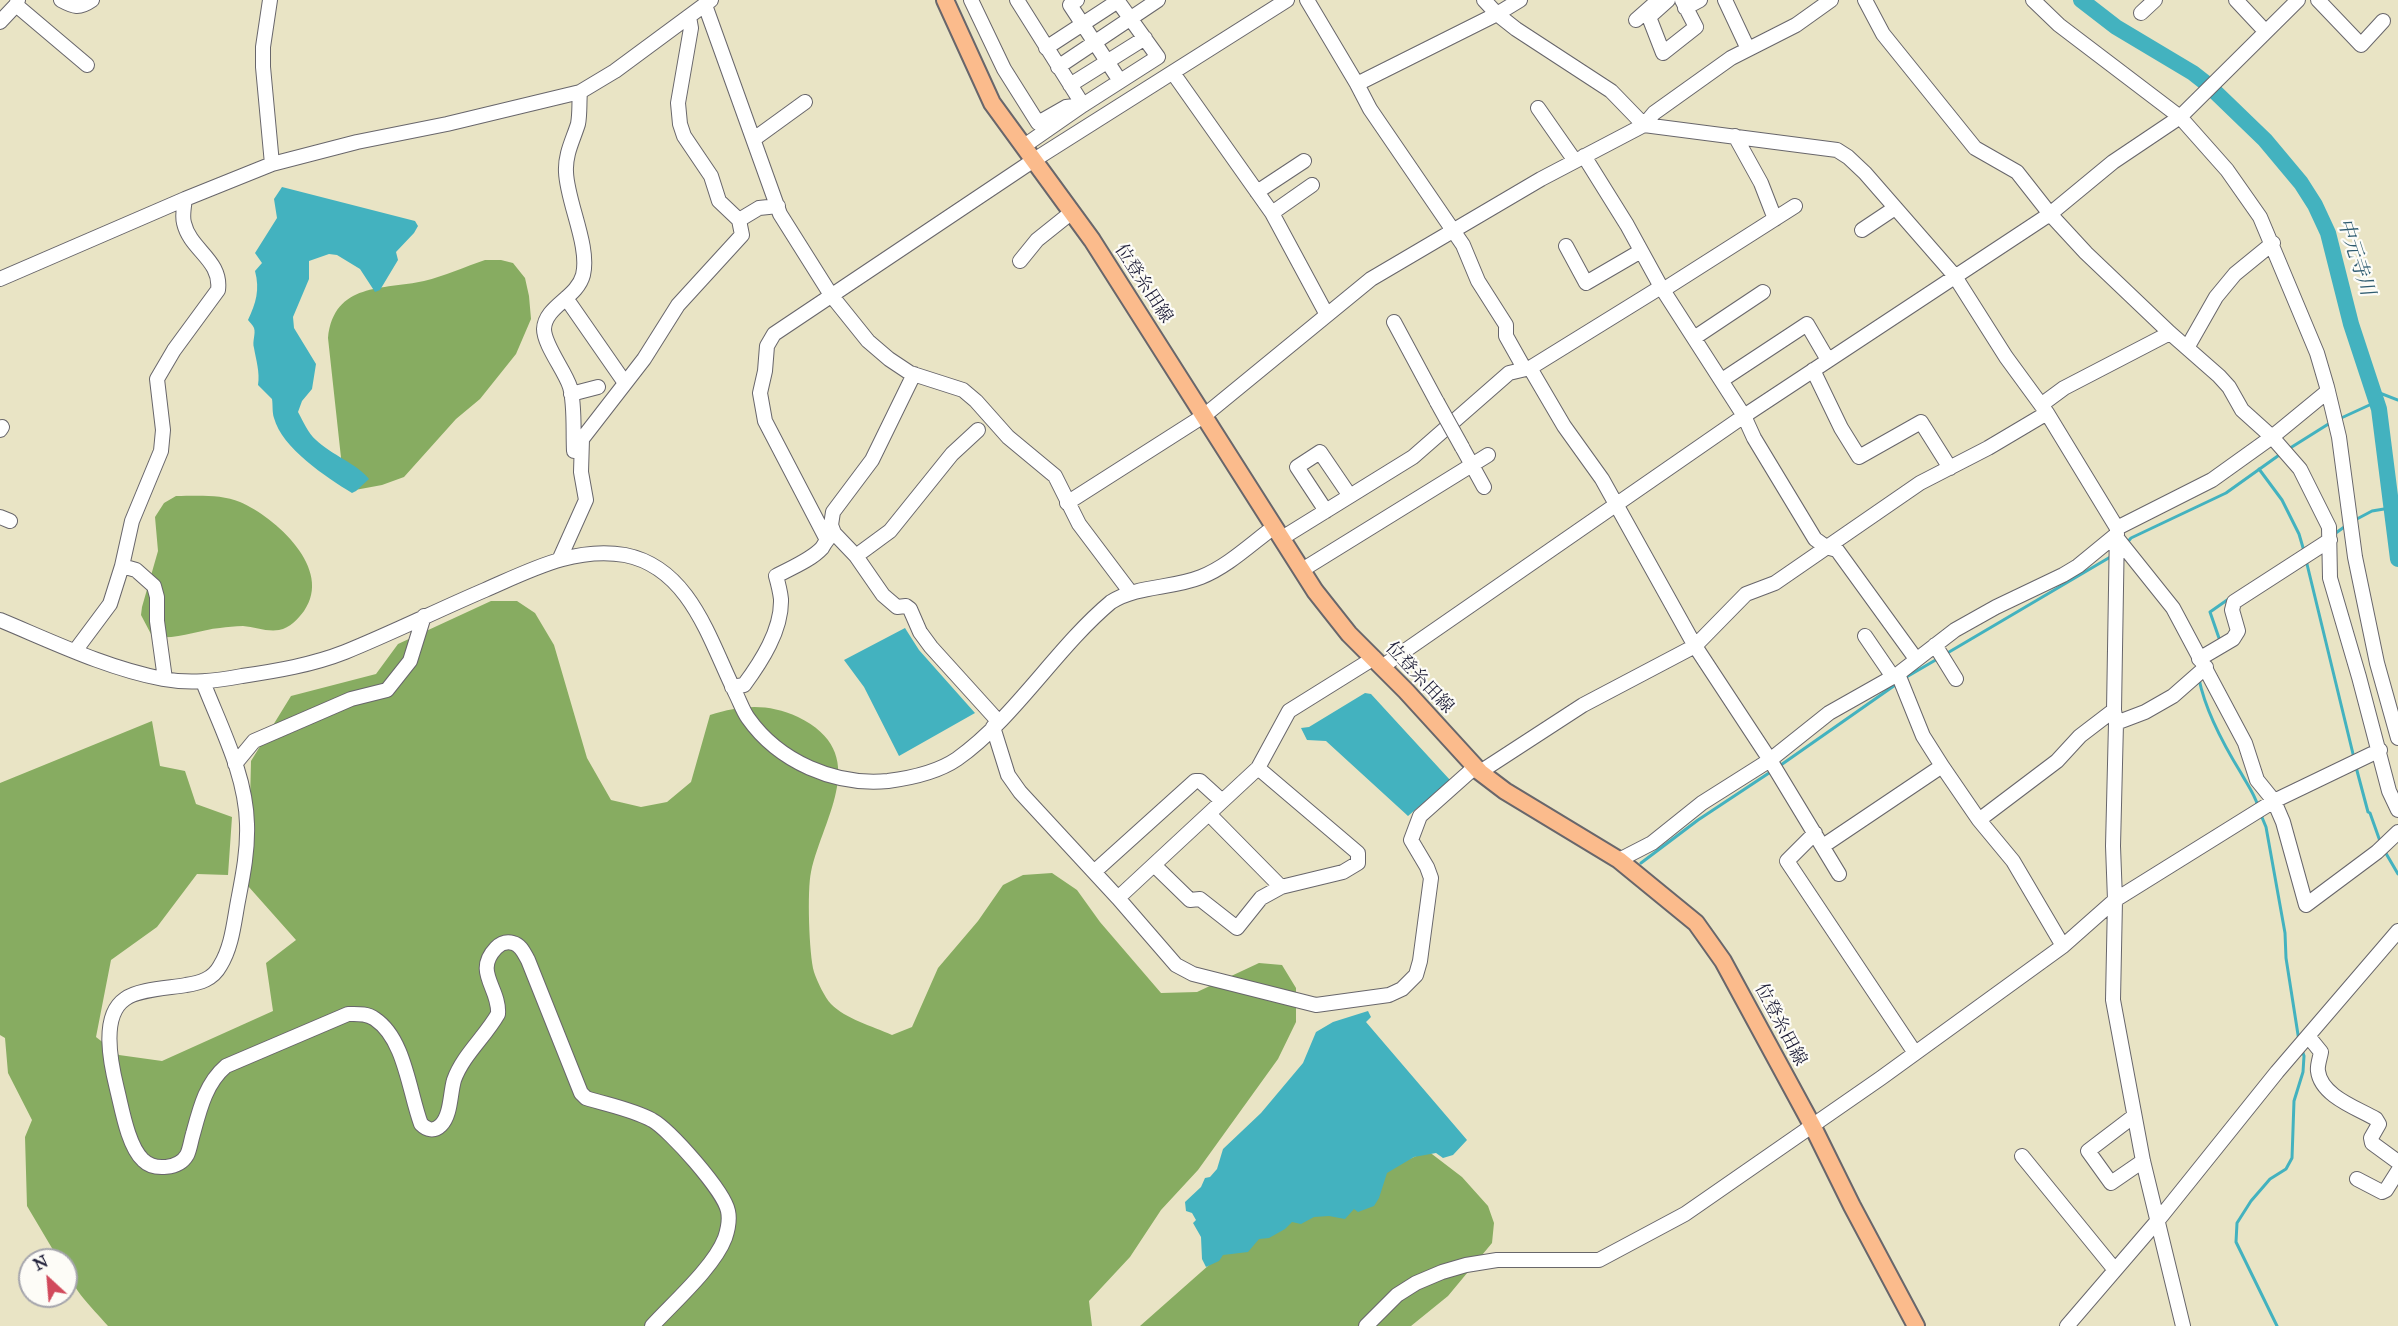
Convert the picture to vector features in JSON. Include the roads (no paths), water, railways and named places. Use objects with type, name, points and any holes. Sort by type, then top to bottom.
[{"type":"main road","name":"位登糸田線","points":[[945,0],[992,103],[1072,212],[1205,416],[1315,591],[1349,634],[1478,770],[1504,791],[1619,860],[1696,923],[1723,961],[1812,1125],[1916,1326]]},
{"type":"street","points":[[61,0],[75,7],[82,7],[92,0]]},
{"type":"street","points":[[270,0],[263,47],[263,67],[272,164]]},
{"type":"street","points":[[971,0],[1004,69],[1038,123],[1066,107],[1083,105]]},
{"type":"street","points":[[1017,0],[1083,105]]},
{"type":"street","points":[[1077,0],[1070,5],[1120,81]]},
{"type":"street","points":[[1024,146],[1158,57],[1118,0],[1046,48]]},
{"type":"street","points":[[1058,67],[1158,0]]},
{"type":"street","points":[[1287,0],[1034,160],[774,334],[767,346],[760,393],[765,422],[830,536],[856,556],[883,595],[897,607],[906,606],[910,609],[920,632],[931,647],[995,724],[1008,775],[1020,792],[1176,965],[1193,974],[1316,1005],[1389,995],[1402,989],[1416,975],[1420,961],[1431,878],[1411,840],[1420,816],[1478,770],[1583,705],[1695,646],[1746,594],[1775,583],[1920,483],[1988,448],[2044,409],[2064,388],[2170,333]]},
{"type":"street","points":[[1307,0],[1358,84],[1370,109],[1464,245],[1478,281],[1506,325],[1506,336],[1564,426],[1602,479],[1695,646],[1770,760],[1839,874]]},
{"type":"street","points":[[1484,0],[1497,14],[1611,91],[1644,126],[1837,150],[1865,172],[1954,275],[2006,357],[2044,409],[2117,533],[2173,608],[2245,743],[2257,780],[2274,801],[2283,822],[2306,905],[2378,852],[2398,832]]},
{"type":"street","points":[[1358,84],[1497,14],[1520,0]]},
{"type":"street","points":[[1636,20],[1660,0]]},
{"type":"street","points":[[1668,0],[1649,17],[1663,53],[1696,27],[1684,4],[1700,0]]},
{"type":"street","points":[[1725,0],[1748,49]]},
{"type":"street","points":[[1067,503],[1205,416],[1371,279],[1579,158],[1644,126],[1654,113],[1731,58],[1796,24],[1831,0]]},
{"type":"street","points":[[1865,0],[1883,34],[1975,148],[2017,172],[2050,214],[2086,253],[2229,387],[2242,410],[2272,437],[2300,469],[2328,527],[2330,578],[2380,750],[2389,791],[2398,810]]},
{"type":"street","points":[[2033,0],[2059,25],[2184,114],[2260,217],[2273,243],[2317,353],[2328,391],[2339,437],[2358,567],[2377,663],[2398,738]]},
{"type":"street","points":[[2141,13],[2155,0]]},
{"type":"street","points":[[2236,0],[2265,31]]},
{"type":"street","points":[[1118,898],[1258,768],[1289,711],[1378,662],[1617,505],[1744,416],[1954,275],[2050,214],[2113,162],[2184,114],[2250,45],[2298,0]]},
{"type":"street","points":[[2318,0],[2361,45],[2383,21]]},
{"type":"street","points":[[0,279],[272,164],[357,142],[447,124],[580,92],[615,71],[708,2],[778,206],[831,295],[868,341],[888,358],[914,374],[963,390],[1008,437],[1055,476],[1079,524],[1131,593]]},
{"type":"street","points":[[0,22],[17,3],[87,65]]},
{"type":"street","points":[[560,558],[586,500],[581,472],[582,439],[644,359],[678,305],[742,235],[739,220],[718,201],[711,176],[684,136],[680,124],[678,103],[691,28],[689,17]]},
{"type":"street","points":[[1070,85],[1145,38]]},
{"type":"street","points":[[1173,73],[1272,213],[1327,315]]},
{"type":"street","points":[[580,92],[578,122],[566,158],[566,174],[584,260],[583,276],[575,290],[550,313],[544,327],[545,337],[564,373],[571,394],[574,457],[581,472]]},
{"type":"street","points":[[754,140],[805,102]]},
{"type":"street","points":[[1538,108],[1579,158],[1641,251],[1744,416],[1754,438],[1815,538],[1826,547],[1837,550],[1916,659]]},
{"type":"street","points":[[1736,136],[1761,183],[1775,219]]},
{"type":"street","points":[[1257,192],[1304,161]]},
{"type":"street","points":[[1272,213],[1312,185]]},
{"type":"street","points":[[75,651],[110,604],[122,566],[132,521],[161,451],[163,430],[157,379],[174,350],[218,290],[220,279],[216,269],[185,228],[183,221],[185,199]]},
{"type":"street","points":[[739,220],[759,208],[778,206]]},
{"type":"street","points":[[0,620],[125,670],[165,679],[203,682],[287,669],[343,653],[560,558],[604,553],[624,555],[642,560],[659,570],[689,598],[700,616],[748,718],[793,760],[836,777],[859,781],[884,781],[928,772],[956,760],[995,724],[1103,609],[1123,595],[1203,576],[1278,532],[1326,511],[1413,456],[1509,373],[1527,368],[1795,206]]},
{"type":"street","points":[[1862,230],[1895,208]]},
{"type":"street","points":[[1020,261],[1037,240],[1072,212]]},
{"type":"street","points":[[2187,348],[2216,297],[2235,274],[2273,243]]},
{"type":"street","points":[[1566,246],[1586,283],[1641,251]]},
{"type":"street","points":[[1694,338],[1763,292]]},
{"type":"street","points":[[566,298],[626,383]]},
{"type":"street","points":[[1394,322],[1484,487]]},
{"type":"street","points":[[1722,380],[1807,324],[1828,360]]},
{"type":"street","points":[[1813,370],[1841,428],[1859,457],[1921,422],[1950,468]]},
{"type":"street","points":[[732,687],[744,685],[768,648],[779,616],[781,600],[777,576],[821,548],[830,536],[833,512],[872,460],[914,374]]},
{"type":"street","points":[[571,394],[598,387]]},
{"type":"street","points":[[1619,860],[1652,843],[1702,803],[1770,760],[1829,714],[1895,675],[1955,630],[1996,607],[2063,576],[2117,533],[2212,480],[2272,437],[2328,391]]},
{"type":"street","points":[[856,556],[890,531],[952,454],[978,430]]},
{"type":"street","points":[[1326,511],[1297,467],[1320,452],[1350,496]]},
{"type":"street","points":[[1302,570],[1488,455]]},
{"type":"street","points":[[2117,533],[2113,1000],[2143,1161],[2183,1326]]},
{"type":"street","points":[[1979,820],[2057,761],[2080,736],[2115,717],[2145,712],[2173,696],[2202,663],[2233,639],[2238,631],[2232,610],[2234,602],[2330,540]]},
{"type":"street","points":[[122,566],[136,570],[154,586],[165,679]]},
{"type":"street","points":[[235,764],[254,741],[351,699],[387,690],[410,662],[424,616]]},
{"type":"street","points":[[1865,636],[1895,675],[1923,736],[1942,766],[1979,820],[2013,861],[2063,946]]},
{"type":"street","points":[[1935,645],[1956,679]]},
{"type":"street","points":[[203,682],[235,764],[244,796],[248,823],[247,852],[233,929],[219,968],[204,981],[133,994],[123,999],[116,1010],[112,1022],[110,1060],[129,1134],[142,1160],[150,1166],[160,1168],[179,1163],[186,1157],[201,1103],[218,1073],[226,1066],[348,1014],[360,1014],[374,1018],[384,1028],[408,1073],[421,1124],[426,1129],[439,1127],[445,1120],[454,1081],[461,1064],[498,1014],[498,1005],[486,974],[486,962],[498,946],[505,942],[513,943],[522,948],[528,960],[581,1093],[586,1098],[635,1112],[654,1122],[669,1134],[724,1199],[729,1222],[719,1250],[652,1326]]},
{"type":"street","points":[[1366,1326],[1397,1295],[1416,1283],[1466,1265],[1515,1259],[1599,1260],[1685,1214],[2063,946],[2115,900],[2274,801],[2380,750]]},
{"type":"street","points":[[1823,846],[1942,766]]},
{"type":"street","points":[[1154,865],[1190,900],[1200,899],[1237,928],[1261,898],[1281,887],[1343,872],[1354,867],[1359,859],[1358,853],[1258,768]]},
{"type":"street","points":[[1094,872],[1195,781],[1200,781],[1222,801]]},
{"type":"street","points":[[1209,814],[1281,887]]},
{"type":"street","points":[[1815,834],[1787,861],[1915,1053]]},
{"type":"street","points":[[2067,1326],[2159,1220],[2308,1036],[2398,931]]},
{"type":"street","points":[[2308,1036],[2321,1052],[2317,1070],[2321,1082],[2332,1094],[2376,1119],[2379,1124],[2371,1138],[2372,1143],[2398,1162]]},
{"type":"street","points":[[2134,1116],[2088,1151],[2111,1183],[2143,1161]]},
{"type":"street","points":[[2022,1156],[2115,1270]]},
{"type":"street","points":[[2356,1179],[2382,1192],[2386,1190],[2398,1171]]},
{"type":"water","points":[[282,187],[415,221],[418,226],[396,252],[398,260],[380,290],[375,292],[360,269],[337,255],[329,254],[309,261],[309,279],[293,317],[294,328],[316,364],[312,389],[302,401],[298,412],[316,440],[369,479],[352,493],[295,451],[274,418],[272,399],[258,385],[254,330],[248,320],[256,296],[255,271],[262,263],[255,253],[277,218],[274,199]]},
{"type":"water","points":[[905,628],[919,650],[975,713],[899,756],[864,687],[844,660]]},
{"type":"water","points":[[1365,693],[1371,694],[1450,780],[1408,816],[1326,741],[1307,740],[1301,728],[1309,727]]},
{"type":"water","points":[[1368,1011],[1371,1017],[1366,1022],[1467,1140],[1453,1155],[1443,1158],[1436,1153],[1414,1157],[1387,1173],[1374,1206],[1358,1212],[1354,1209],[1345,1219],[1329,1216],[1314,1217],[1301,1224],[1292,1222],[1269,1238],[1259,1239],[1248,1252],[1223,1255],[1219,1261],[1206,1267],[1202,1259],[1201,1237],[1193,1223],[1196,1220],[1192,1213],[1186,1211],[1185,1202],[1201,1187],[1205,1178],[1210,1177],[1217,1169],[1223,1149],[1261,1113],[1303,1063],[1316,1032],[1333,1022]]},
{"type":"waterway","name":"中元寺川","points":[[2081,0],[2116,27],[2193,73],[2207,84],[2265,140],[2301,183],[2315,205],[2328,233],[2351,324],[2379,409],[2398,559]]},
{"type":"waterway","points":[[2372,390],[2398,400]]},
{"type":"waterway","points":[[2339,419],[2376,402]]},
{"type":"waterway","points":[[2287,450],[2330,423]]},
{"type":"waterway","points":[[2126,544],[2131,538],[2226,493],[2282,453]]},
{"type":"waterway","points":[[2259,469],[2282,500],[2299,534],[2304,551]]},
{"type":"waterway","points":[[2355,520],[2372,511],[2390,508]]},
{"type":"waterway","points":[[2333,535],[2347,525]]},
{"type":"waterway","points":[[1944,655],[2112,556]]},
{"type":"waterway","points":[[2306,560],[2354,758]]},
{"type":"waterway","points":[[2220,641],[2210,612],[2230,598]]},
{"type":"waterway","points":[[1903,679],[1939,658]]},
{"type":"waterway","points":[[2199,679],[2216,728],[2258,806]]},
{"type":"waterway","points":[[1778,767],[1898,683]]},
{"type":"waterway","points":[[2356,767],[2368,812],[2381,844]]},
{"type":"waterway","points":[[1641,863],[1698,820],[1772,771]]},
{"type":"waterway","points":[[2261,815],[2266,827],[2285,933],[2286,958],[2299,1041]]},
{"type":"waterway","points":[[2384,850],[2398,874]]},
{"type":"waterway","points":[[2277,1326],[2236,1242],[2237,1223],[2251,1201],[2270,1179],[2286,1169],[2292,1158],[2294,1101],[2303,1072],[2302,1050]]}]
